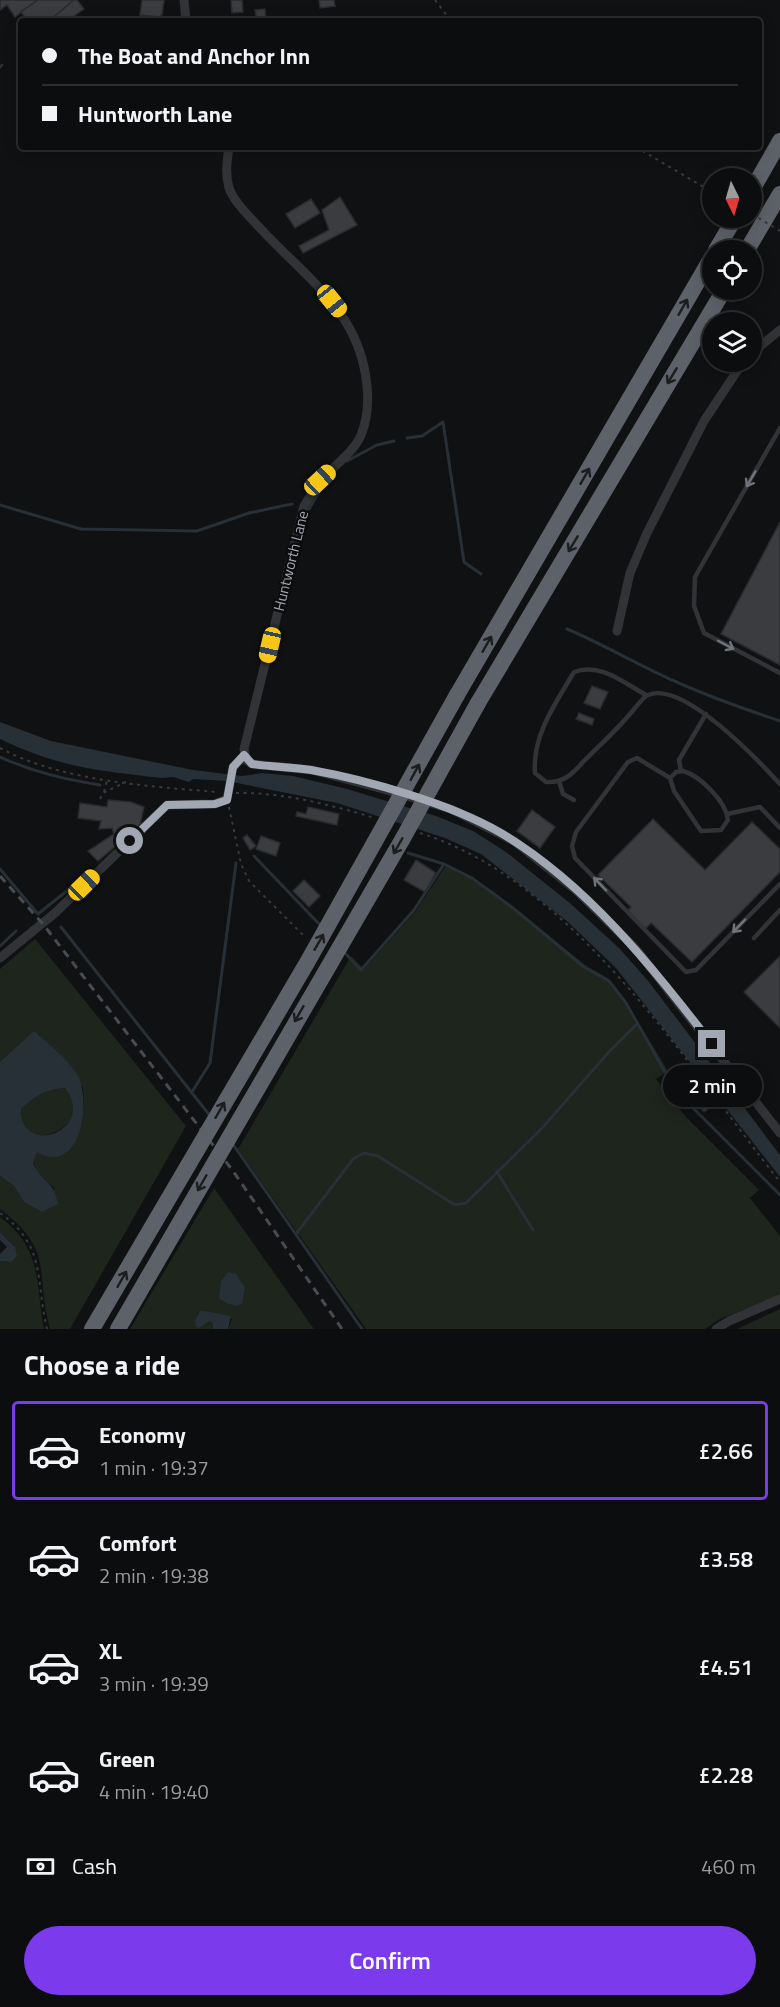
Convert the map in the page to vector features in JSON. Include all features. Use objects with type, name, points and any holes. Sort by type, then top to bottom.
[{"type":"highway","points":[[762,172],[780,141]]},
{"type":"highway","points":[[753,240],[780,194]]},
{"type":"highway","points":[[92,1329],[308,961],[457,695],[702,274]]},
{"type":"highway","points":[[118,1329],[402,840],[478,703],[718,300]]},
{"type":"street","points":[[184,0],[186,18]]},
{"type":"street","name":"Huntworth Lane","points":[[229,150],[226,168],[230,189],[236,200],[281,251],[321,286],[344,315],[360,349],[368,386],[367,416],[360,437],[320,480],[304,506],[244,755]]},
{"type":"street","points":[[762,345],[780,330]]},
{"type":"street","points":[[617,631],[630,573],[647,533],[704,421],[736,372]]},
{"type":"street","points":[[0,958],[49,918],[167,805],[215,804],[228,796],[233,767],[244,755],[252,764],[312,770],[451,809],[514,841],[577,891],[636,949],[780,1132]]},
{"type":"street","points":[[716,1329],[780,1299]]},
{"type":"lane","points":[[780,428],[695,577],[694,606],[704,633],[780,673]]},
{"type":"lane","points":[[646,695],[604,672],[592,669],[574,672],[545,722],[536,750],[535,773],[546,782],[568,778],[618,729],[646,695],[659,692],[684,701],[706,714],[748,749],[780,784]]},
{"type":"lane","points":[[681,771],[679,760],[706,714]]},
{"type":"lane","points":[[670,778],[681,771],[691,773],[720,801],[728,820],[721,830],[701,831],[674,791],[670,778],[637,758],[628,762],[576,832],[572,846],[575,858],[686,972],[696,970],[780,884]]},
{"type":"lane","points":[[559,781],[563,794],[574,800]]},
{"type":"lane","points":[[727,814],[760,807],[780,828]]},
{"type":"lane","points":[[754,938],[780,909]]},
{"type":"path","points":[[435,0],[449,18]]},
{"type":"path","points":[[641,150],[702,186]]},
{"type":"path","points":[[762,220],[780,231]]},
{"type":"path","points":[[0,748],[30,762],[107,779],[228,796],[270,795],[345,809],[379,820]]},
{"type":"path","points":[[100,799],[107,779]]},
{"type":"path","points":[[104,792],[126,782]]},
{"type":"path","points":[[228,796],[244,873],[265,900],[304,937]]},
{"type":"path","points":[[413,830],[461,847],[483,859],[567,924],[607,963],[656,1021],[780,1182]]},
{"type":"path","points":[[0,1213],[19,1228],[30,1244],[38,1268],[47,1329]]},
{"type":"shaded area","points":[[0,722],[51,741],[193,770],[242,776],[262,773],[293,776],[347,789],[436,816],[473,831],[506,852],[571,904],[620,949],[649,982],[780,1155],[780,1177],[616,968],[568,922],[481,854],[445,838],[337,803],[227,781],[193,779],[189,782],[173,777],[118,773],[60,762],[0,739]]},
{"type":"shaded area","points":[[447,864],[493,891],[584,964],[609,979],[622,995],[668,1071],[656,1079],[687,1118],[759,1190],[750,1198],[780,1236],[780,1295],[720,1319],[705,1329],[366,1329],[238,1149],[351,956],[364,969],[415,912]]},
{"type":"shaded area","points":[[35,939],[186,1126],[70,1329],[50,1329],[36,1250],[18,1224],[0,1209],[0,1176],[14,1186],[24,1202],[55,1189],[38,1173],[33,1162],[37,1152],[66,1153],[82,1122],[83,1087],[0,1062],[0,969]]},
{"type":"shaded area","points":[[34,1031],[68,1062],[81,1084],[82,1124],[71,1148],[62,1155],[48,1157],[37,1152],[33,1163],[36,1170],[54,1190],[58,1204],[42,1212],[24,1202],[14,1186],[0,1176],[0,1062]],"holes":[[[65,1088],[73,1103],[72,1116],[65,1126],[55,1133],[43,1135],[32,1132],[24,1124],[21,1109],[46,1092]]]},
{"type":"shaded area","points":[[65,1088],[74,1100],[75,1110],[71,1120],[63,1128],[52,1133],[41,1135],[31,1132],[24,1124],[21,1109],[41,1094]]},
{"type":"shaded area","points":[[214,1188],[314,1329],[228,1329],[232,1319],[200,1310],[197,1315],[200,1328],[209,1321],[213,1324],[213,1329],[130,1329]]},
{"type":"shaded area","points":[[0,1217],[24,1241],[30,1254],[35,1267],[44,1329],[0,1329],[0,1261],[11,1262],[15,1247],[0,1232]]},
{"type":"shaded area","points":[[0,1232],[15,1247],[17,1256],[11,1262],[0,1261],[0,1254],[7,1247],[0,1240]]},
{"type":"shaded area","points":[[228,1272],[236,1274],[245,1288],[242,1303],[237,1306],[219,1298],[221,1281]]},
{"type":"shaded area","points":[[780,1309],[780,1329],[737,1329],[739,1328]]},
{"type":"shaded area","points":[[200,1310],[231,1316],[228,1329],[213,1329],[213,1324],[209,1321],[200,1328],[196,1327],[195,1321]]},
{"type":"building","points":[[0,0],[38,0],[15,17],[7,5],[0,10]]},
{"type":"building","points":[[38,0],[74,0],[53,18],[25,18],[21,12]]},
{"type":"building","points":[[74,0],[77,0],[84,9],[71,18],[53,18]]},
{"type":"building","points":[[142,0],[164,0],[162,15],[159,17],[140,15]]},
{"type":"building","points":[[231,0],[242,0],[243,12],[232,13]]},
{"type":"building","points":[[319,0],[334,0],[335,6],[320,8]]},
{"type":"building","points":[[265,9],[266,18],[256,18],[255,10]]},
{"type":"building","points":[[340,197],[357,225],[303,253],[299,246],[329,230],[322,210]]},
{"type":"building","points":[[311,199],[320,213],[295,228],[286,214]]},
{"type":"building","points":[[780,522],[780,665],[721,634]]},
{"type":"building","points":[[592,686],[608,692],[600,709],[584,703]]},
{"type":"building","points":[[579,713],[594,719],[592,725],[576,719]]},
{"type":"building","points":[[108,800],[131,802],[144,807],[140,825],[98,861],[88,851],[114,834],[112,828],[99,829],[101,821],[78,818],[80,803],[107,807]]},
{"type":"building","points":[[308,807],[339,814],[337,825],[296,816],[297,812],[306,814]]},
{"type":"building","points":[[532,810],[555,827],[540,848],[517,831]]},
{"type":"building","points":[[653,819],[705,870],[752,822],[780,849],[780,872],[692,962],[651,923],[644,930],[626,912],[631,907],[598,875]]},
{"type":"building","points":[[247,835],[256,846],[250,850],[243,838]]},
{"type":"building","points":[[261,836],[280,843],[276,856],[256,849]]},
{"type":"building","points":[[416,860],[436,873],[425,892],[404,880]]},
{"type":"building","points":[[304,880],[320,896],[309,907],[293,891]]},
{"type":"building","points":[[780,956],[780,1028],[744,992]]},
{"type":"building","points":[[682,1065],[697,1085],[688,1092],[673,1072]]},
{"type":"building","points":[[697,1085],[713,1105],[704,1112],[688,1092]]},
{"type":"waterway","points":[[407,438],[422,436],[443,422],[464,562],[481,574]]},
{"type":"waterway","points":[[347,461],[377,445],[394,441]]},
{"type":"waterway","points":[[309,509],[325,482]]},
{"type":"waterway","points":[[0,505],[81,529],[197,531],[249,513],[292,504]]},
{"type":"waterway","points":[[567,629],[677,682],[780,721]]},
{"type":"waterway","points":[[0,757],[24,767],[100,785]]},
{"type":"waterway","points":[[408,853],[444,864],[472,878],[513,908],[584,967],[609,981],[626,1003],[665,1072]]},
{"type":"waterway","points":[[254,856],[322,927]]},
{"type":"waterway","points":[[192,1092],[210,1063],[236,863]]},
{"type":"waterway","points":[[344,952],[361,970],[414,910],[444,864]]},
{"type":"waterway","points":[[0,869],[38,914],[88,874]]},
{"type":"waterway","points":[[61,927],[211,1117]]},
{"type":"waterway","points":[[0,946],[16,931]]},
{"type":"waterway","points":[[296,1234],[353,1159],[364,1153],[378,1156],[455,1205],[466,1203],[543,1127],[607,1054],[637,1024]]},
{"type":"waterway","points":[[694,1109],[780,1195]]},
{"type":"waterway","points":[[232,1143],[362,1329]]},
{"type":"waterway","points":[[497,1172],[533,1230]]},
{"type":"railway","points":[[0,876],[43,924],[233,1171],[342,1329]]},
{"type":"route","points":[[130,841],[155,814],[167,805],[215,804],[227,800],[233,767],[244,755],[246,760],[252,764],[312,770],[451,809],[514,841],[597,909],[636,949],[712,1044]]}]
